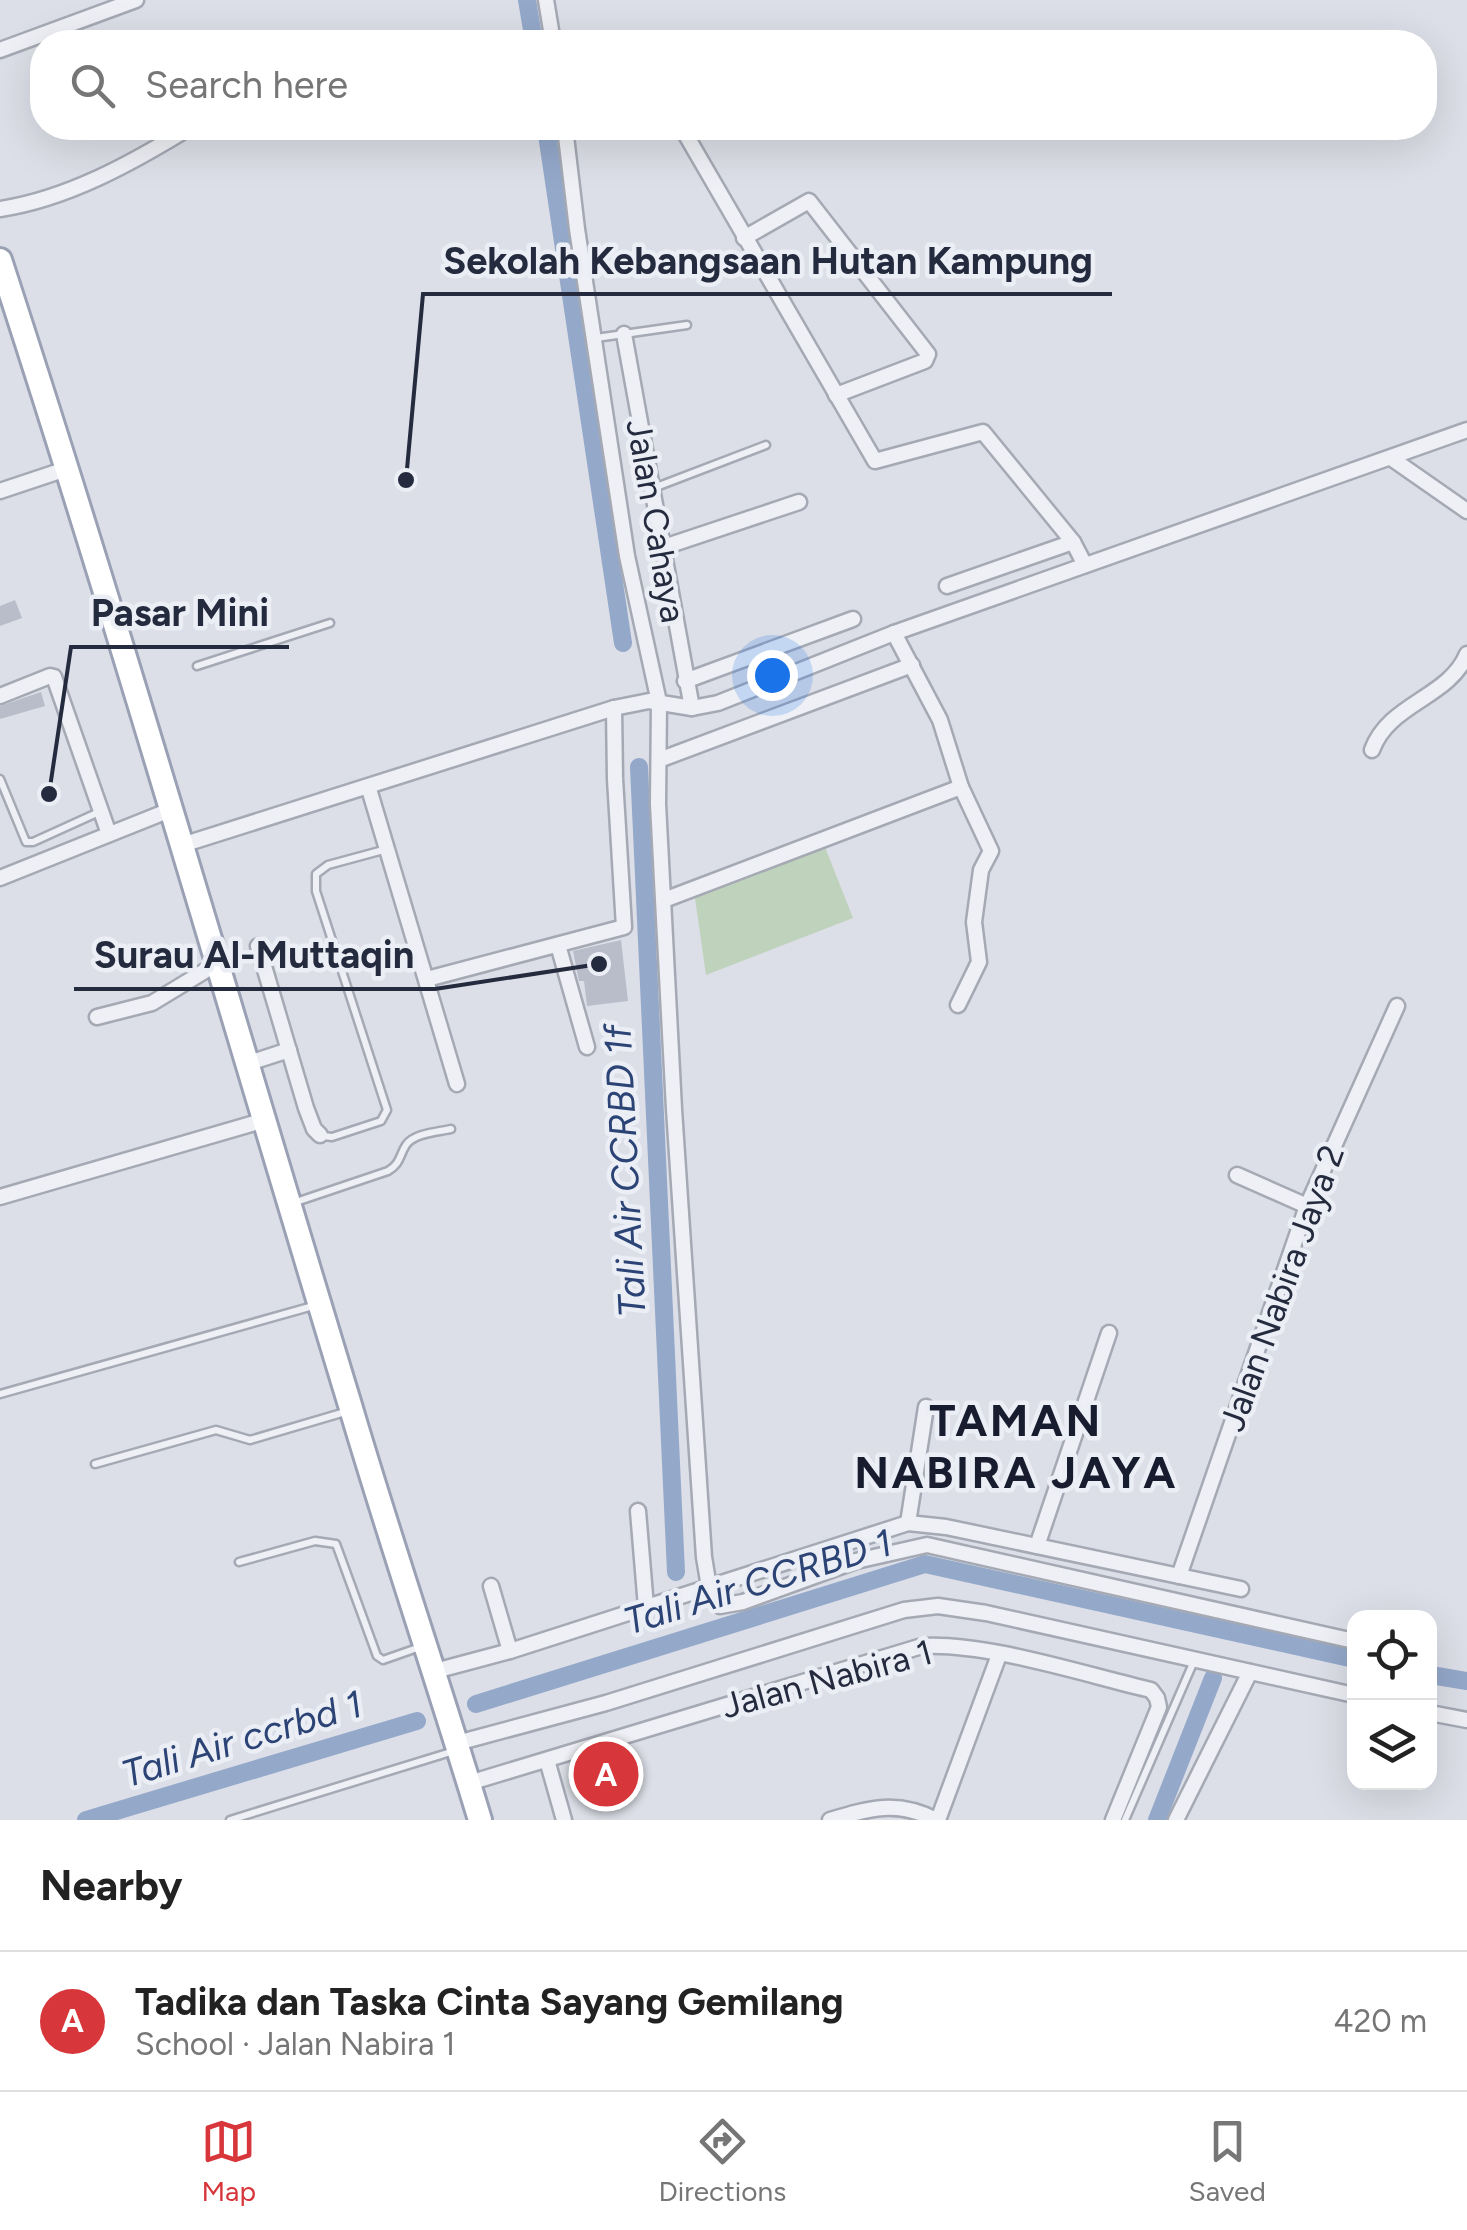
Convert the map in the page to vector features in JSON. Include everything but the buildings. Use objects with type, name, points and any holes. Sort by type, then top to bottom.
[{"type":"main road","points":[[0,260],[5,295],[66,469],[351,1410],[480,1820]]},
{"type":"street","points":[[54,30],[136,0]]},
{"type":"street","points":[[546,0],[551,30]]},
{"type":"street","points":[[0,50],[30,39]]},
{"type":"street","points":[[0,209],[76,188],[166,140]]},
{"type":"street","points":[[566,140],[628,556],[659,702],[658,804],[674,1109],[708,1586],[716,1604],[729,1606],[856,1561],[926,1545],[1347,1639]]},
{"type":"street","points":[[689,140],[875,461],[983,432],[1073,542],[1084,566]]},
{"type":"street","points":[[744,238],[810,201],[928,354],[925,361],[836,395]]},
{"type":"street","name":"Jalan Cahaya","points":[[624,334],[692,708]]},
{"type":"street","points":[[182,845],[614,708],[659,702],[692,708],[718,703],[894,633],[1467,430]]},
{"type":"street","points":[[1391,458],[1467,511]]},
{"type":"street","points":[[0,491],[66,469]]},
{"type":"street","points":[[660,548],[799,502]]},
{"type":"street","points":[[947,586],[1073,542]]},
{"type":"street","points":[[685,681],[853,619]]},
{"type":"street","points":[[894,633],[940,720],[962,787],[991,851],[981,870],[974,922],[979,962],[958,1005]]},
{"type":"street","points":[[1372,750],[1382,729],[1457,672],[1467,654]]},
{"type":"street","points":[[659,760],[912,665]]},
{"type":"street","points":[[0,696],[54,677],[108,834]]},
{"type":"street","points":[[426,979],[621,930],[626,923],[615,780],[614,708]]},
{"type":"street","points":[[664,900],[962,787]]},
{"type":"street","points":[[369,788],[457,1084]]},
{"type":"street","points":[[0,878],[170,810]]},
{"type":"street","points":[[558,945],[587,1047]]},
{"type":"street","points":[[258,946],[306,1108],[320,1134]]},
{"type":"street","points":[[98,1016],[152,1003],[218,963]]},
{"type":"street","name":"Jalan Nabira Jaya 2","points":[[1179,1576],[1307,1206],[1397,1006]]},
{"type":"street","points":[[249,1063],[289,1050]]},
{"type":"street","points":[[0,1197],[265,1120]]},
{"type":"street","points":[[1237,1175],[1307,1206]]},
{"type":"street","points":[[1037,1546],[1109,1334]]},
{"type":"street","points":[[908,1523],[926,1406]]},
{"type":"street","points":[[638,1511],[646,1607]]},
{"type":"street","points":[[438,1678],[510,1651],[908,1523],[1241,1590]]},
{"type":"street","points":[[491,1586],[510,1651]]},
{"type":"street","points":[[456,1738],[606,1703],[854,1623],[917,1607],[986,1612],[1347,1693]]},
{"type":"street","name":"Jalan Nabira 1","points":[[469,1784],[922,1646],[1000,1655],[1150,1690],[1158,1707],[1113,1820]]},
{"type":"street","points":[[830,1820],[896,1806],[915,1809],[937,1820],[1000,1655]]},
{"type":"street","points":[[1176,1820],[1250,1672]]},
{"type":"street","points":[[1437,1714],[1467,1720]]},
{"type":"street","points":[[547,1760],[564,1820]]},
{"type":"lane","points":[[596,338],[688,325]]},
{"type":"lane","points":[[650,489],[766,446]]},
{"type":"lane","points":[[197,666],[330,623]]},
{"type":"lane","points":[[0,779],[26,842],[100,811]]},
{"type":"lane","points":[[320,1134],[332,1138],[380,1122],[386,1110],[316,891],[316,874],[328,865],[388,848]]},
{"type":"lane","points":[[290,1204],[388,1171],[400,1161],[407,1142],[451,1129]]},
{"type":"lane","points":[[0,1394],[320,1304]]},
{"type":"lane","points":[[94,1464],[216,1430],[241,1439],[261,1438],[351,1410]]},
{"type":"lane","points":[[239,1562],[328,1540],[340,1551],[380,1659],[426,1644]]},
{"type":"lane","points":[[1125,1820],[1194,1661]]},
{"type":"lane","points":[[230,1820],[456,1738]]},
{"type":"green space","points":[[823,842],[853,918],[706,975],[694,891]]},
{"type":"waterway","name":"Tali Air CCRBD 1f","points":[[527,0],[532,30]]},
{"type":"waterway","name":"Tali Air CCRBD 1f","points":[[548,140],[623,643]]},
{"type":"waterway","name":"Tali Air CCRBD 1f","points":[[639,767],[676,1572]]},
{"type":"waterway","name":"Tali Air CCRBD 1","points":[[476,1704],[925,1564],[1347,1657]]},
{"type":"waterway","name":"Tali Air CCRBD 1","points":[[1437,1676],[1467,1681]]},
{"type":"waterway","points":[[1157,1820],[1213,1678]]},
{"type":"waterway","name":"Tali Air ccrbd 1","points":[[86,1820],[417,1721]]},
{"type":"place","name":"Sekolah Kebangsaan Hutan Kampung","points":[[406,480]]},
{"type":"place","name":"Pasar Mini","points":[[49,794]]},
{"type":"place","name":"Surau Al-Muttaqin","points":[[599,964]]},
{"type":"place","name":"Tadika dan Taska Cinta Sayang Gemilang","points":[[606,1774]]},
{"type":"district","name":"TAMAN NABIRA JAYA","points":[[1016,1446]]}]
